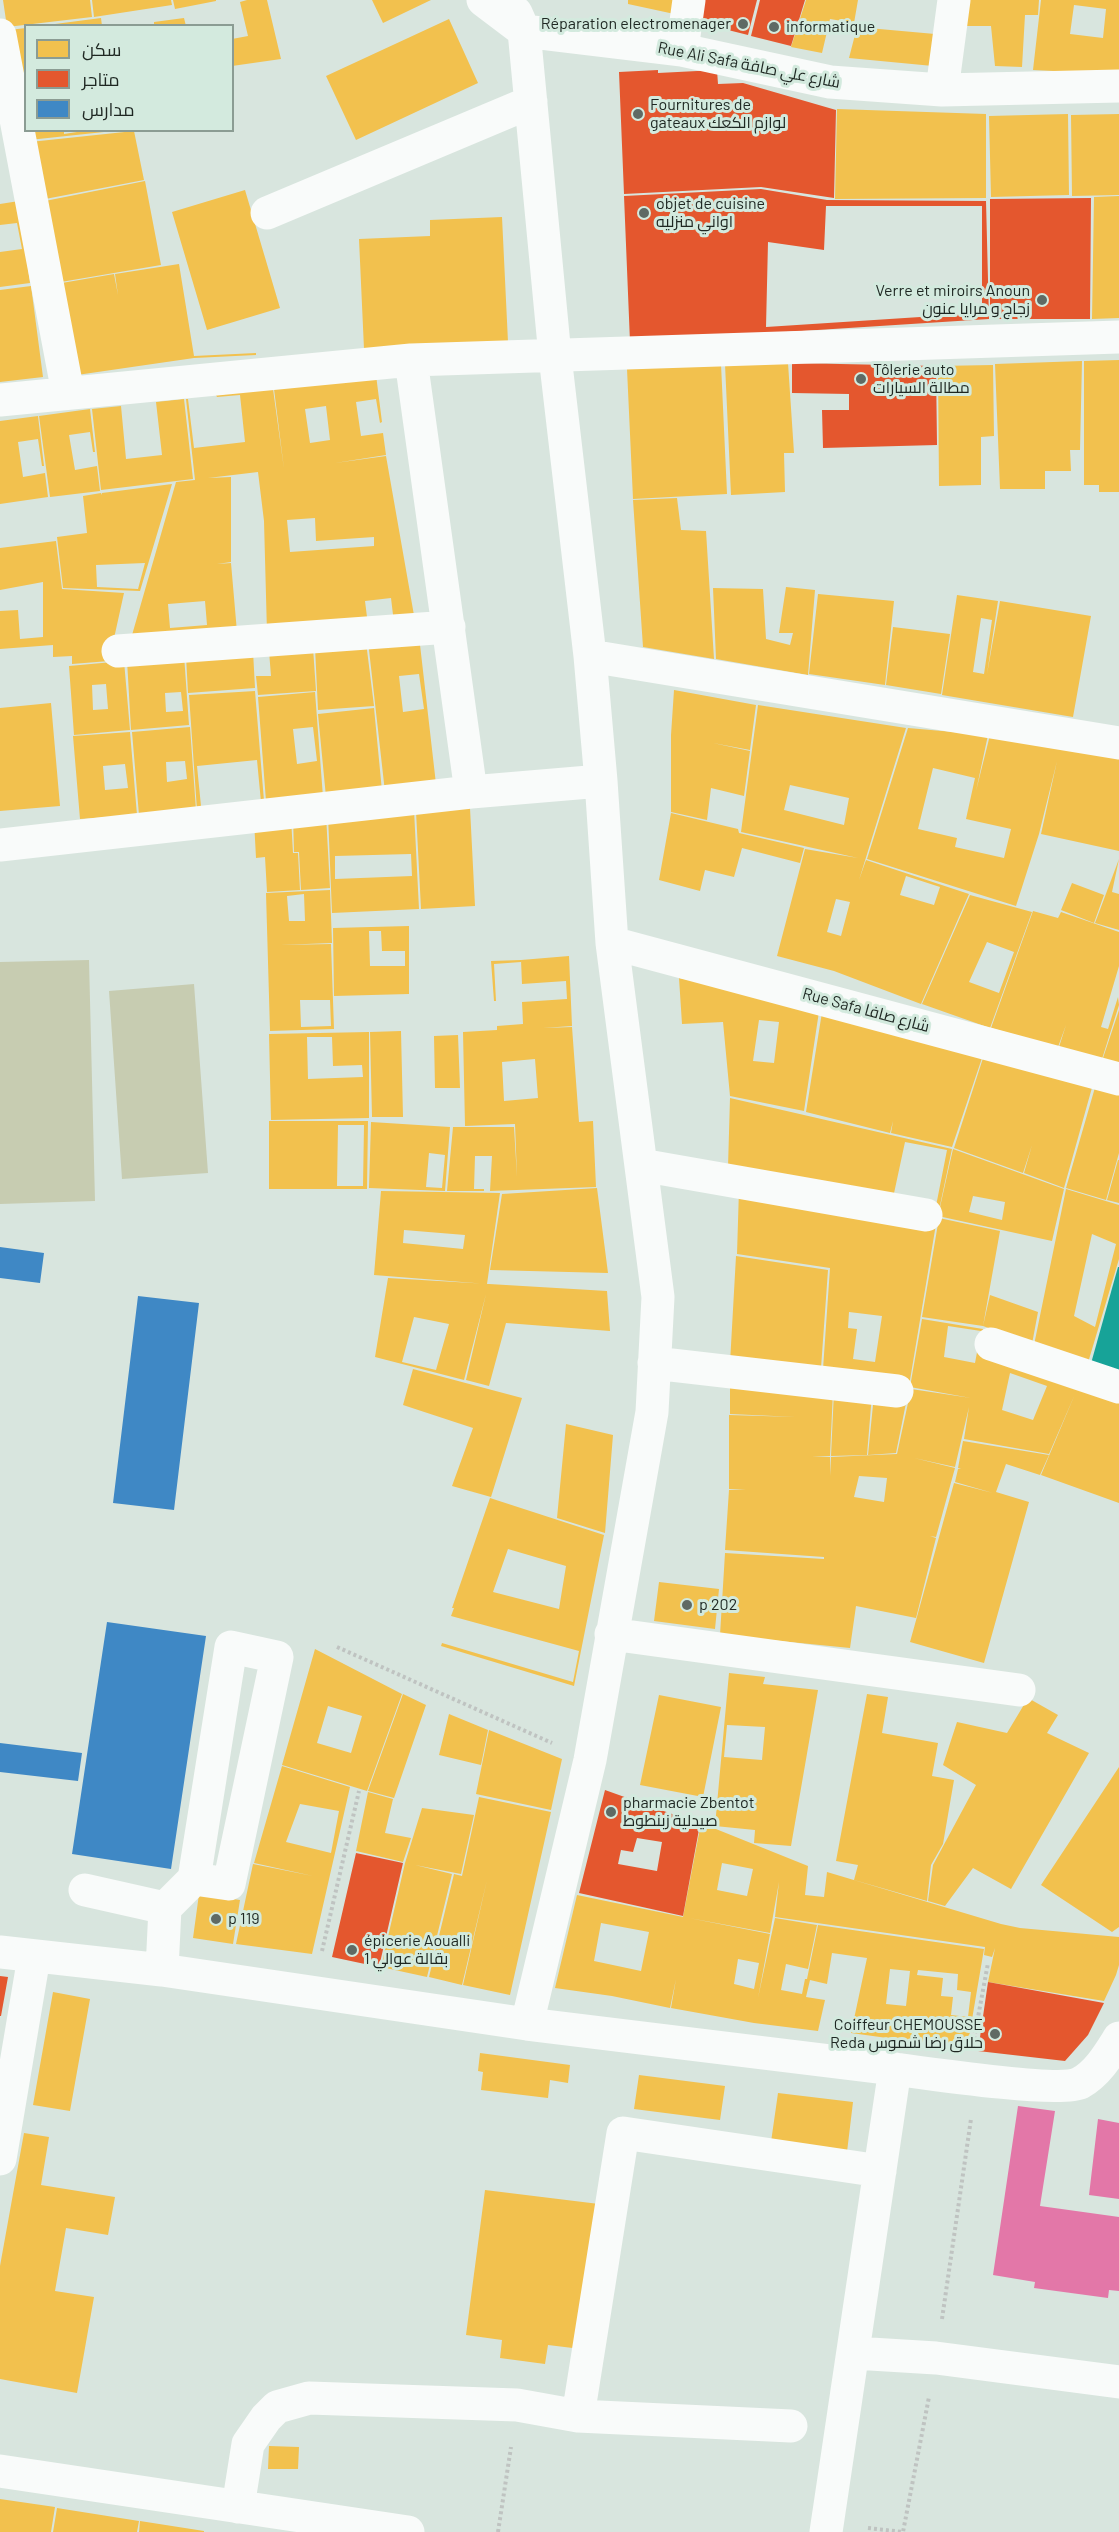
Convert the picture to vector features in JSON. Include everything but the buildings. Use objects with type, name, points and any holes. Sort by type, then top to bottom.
[{"type":"street","points":[[483,0],[524,31]]},
{"type":"street","points":[[509,0],[524,31],[555,356],[590,656],[612,943],[658,1298],[652,1412],[590,1760],[527,2024]]},
{"type":"street","points":[[682,50],[689,0]]},
{"type":"street","points":[[942,90],[954,0]]},
{"type":"street","name":"Rue Ali Safa شارع علي صافة","points":[[524,31],[682,50],[830,82],[942,90],[1119,86]]},
{"type":"street","points":[[0,35],[68,393]]},
{"type":"street","points":[[267,213],[531,102]]},
{"type":"street","points":[[0,400],[411,360],[1119,337]]},
{"type":"street","points":[[411,360],[471,792]]},
{"type":"street","points":[[118,651],[449,627]]},
{"type":"street","points":[[590,656],[1119,743]]},
{"type":"street","points":[[0,845],[471,792],[601,781]]},
{"type":"street","name":"Rue Safa شارع صافا","points":[[612,943],[1119,1079]]},
{"type":"street","points":[[641,1165],[926,1215]]},
{"type":"street","points":[[991,1344],[1119,1387]]},
{"type":"street","points":[[654,1363],[897,1391]]},
{"type":"street","points":[[611,1634],[1019,1690]]},
{"type":"street","points":[[162,1970],[165,1908],[194,1879],[231,1647],[277,1657],[230,1884],[194,1879]]},
{"type":"street","points":[[86,1890],[165,1908]]},
{"type":"street","points":[[0,1952],[162,1970],[527,2024],[967,2078],[1062,2086],[1079,2084],[1110,2071],[1119,2037]]},
{"type":"street","points":[[0,2157],[34,1957]]},
{"type":"street","points":[[826,2532],[895,2069]]},
{"type":"street","points":[[578,2416],[622,2133],[880,2171]]},
{"type":"street","points":[[854,2353],[936,2358],[1119,2382]]},
{"type":"street","points":[[238,2508],[248,2444],[266,2418],[277,2407],[309,2398],[517,2405],[578,2416],[791,2426]]},
{"type":"street","points":[[0,2471],[408,2532]]},
{"type":"path","points":[[337,1647],[590,1760]]},
{"type":"path","points":[[312,1993],[359,1791]]},
{"type":"path","points":[[967,2078],[988,1963]]},
{"type":"path","points":[[498,2532],[517,2405]]},
{"type":"green space","points":[[89,960],[95,1201],[0,1204],[0,962]]},
{"type":"green space","points":[[194,984],[208,1173],[122,1179],[109,991]]},
{"type":"place","name":"Réparation electromenager","points":[[743,24]]},
{"type":"place","name":"informatique","points":[[774,27]]},
{"type":"place","name":"Fournitures de gateaux لوازم الكعك","points":[[638,114]]},
{"type":"place","name":"objet de cuisine اواني منزليه","points":[[644,213]]},
{"type":"place","name":"Verre et miroirs Anoun زجاج و مرايا عنون","points":[[1042,300]]},
{"type":"place","name":"Tôlerie auto مطالة السيارات","points":[[861,379]]},
{"type":"place","name":"p 202","points":[[687,1605]]},
{"type":"place","name":"pharmacie Zbentot صيدلية زبنطوط","points":[[611,1812]]},
{"type":"place","name":"p 119","points":[[216,1919]]},
{"type":"place","name":"épicerie Aoualli 1 بقالة عوالي","points":[[352,1950]]},
{"type":"place","name":"Coiffeur CHEMOUSSE Reda حلاق رضا شموس","points":[[995,2034]]}]
